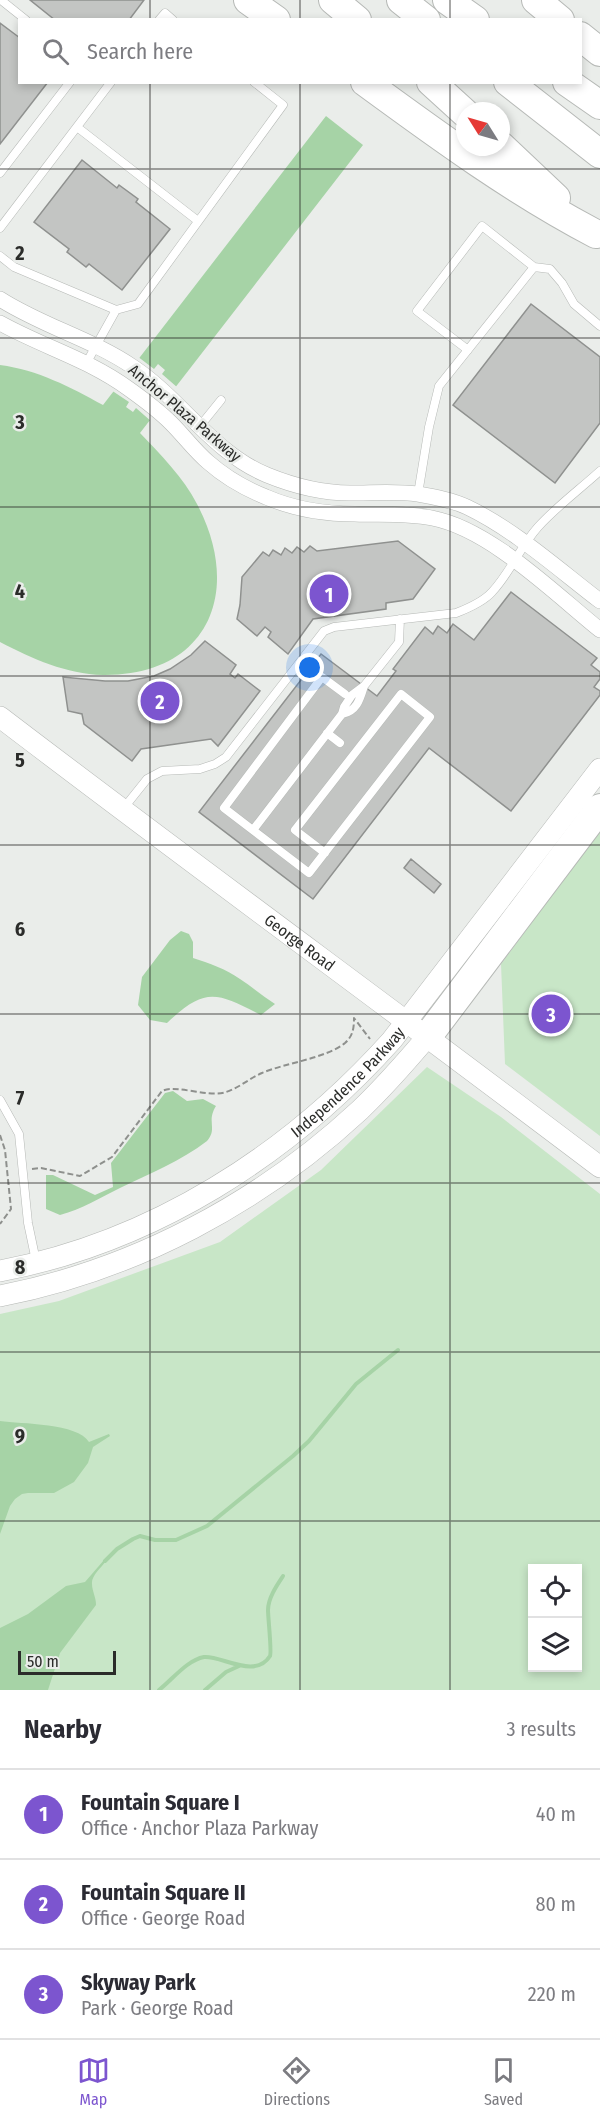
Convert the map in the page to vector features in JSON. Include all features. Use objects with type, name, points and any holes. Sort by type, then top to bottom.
[{"type":"highway","points":[[248,0],[273,18]]},
{"type":"highway","points":[[333,0],[355,18]]},
{"type":"highway","points":[[401,0],[424,18]]},
{"type":"highway","points":[[447,0],[472,18]]},
{"type":"highway","points":[[536,0],[558,18]]},
{"type":"highway","points":[[582,38],[600,52]]},
{"type":"highway","points":[[368,84],[462,153],[553,212],[598,236]]},
{"type":"highway","points":[[434,84],[456,105]]},
{"type":"highway","points":[[511,84],[600,154]]},
{"type":"highway","points":[[570,84],[600,105]]},
{"type":"highway","points":[[510,154],[598,236]]},
{"type":"highway","points":[[418,1029],[600,808]]},
{"type":"main road","name":"George Road","points":[[0,717],[600,1167]]},
{"type":"main road","name":"Independence Parkway","points":[[0,1296],[57,1282],[122,1260],[165,1242],[226,1210],[275,1179],[343,1125],[389,1080],[418,1029],[600,769]]},
{"type":"main road","name":"Independence Parkway","points":[[0,1271],[91,1246],[156,1219],[199,1197],[257,1162],[326,1107],[369,1066],[418,1029]]},
{"type":"street","name":"Anchor Plaza Parkway","points":[[0,299],[29,316],[96,345],[119,358],[156,384],[235,456],[264,474],[291,484],[335,493],[418,494],[465,507],[485,517],[525,544],[600,602]]},
{"type":"street","name":"Anchor Plaza Parkway","points":[[0,323],[39,343],[87,362],[108,375],[143,399],[169,421],[208,462],[244,486],[266,497],[312,510],[354,514],[407,514],[433,518],[473,534],[515,561],[600,630]]},
{"type":"lane","points":[[1,0],[24,18]]},
{"type":"lane","points":[[0,173],[68,84]]},
{"type":"lane","points":[[0,228],[109,84]]},
{"type":"lane","points":[[0,256],[14,267],[116,310],[138,304],[283,105],[257,84]]},
{"type":"lane","points":[[77,127],[198,222]]},
{"type":"lane","points":[[468,350],[417,311],[482,226],[534,267],[550,269],[562,282],[574,304],[600,326]]},
{"type":"lane","points":[[418,494],[429,427],[439,386],[534,267]]},
{"type":"lane","points":[[87,362],[116,310]]},
{"type":"lane","points":[[200,426],[221,400]]},
{"type":"lane","points":[[122,810],[147,778],[162,771],[200,769],[226,757],[324,631],[334,627],[456,613],[492,593],[535,530],[553,511],[569,500],[600,471]]},
{"type":"lane","points":[[253,830],[342,714],[352,695],[364,686],[399,642],[400,619]]},
{"type":"lane","points":[[325,853],[296,830],[401,694],[430,717],[325,853],[309,873],[224,808],[322,676],[345,694]]},
{"type":"lane","points":[[327,733],[340,743]]},
{"type":"lane","points":[[0,1100],[19,1134],[28,1223],[36,1262]]},
{"type":"path","points":[[8,1174],[41,1168],[80,1176],[112,1157],[162,1091],[168,1088],[194,1093],[225,1093],[261,1073],[325,1053],[345,1043],[354,1032],[354,1018],[370,1038],[365,1047]]},
{"type":"path","points":[[0,1135],[5,1150],[11,1209],[0,1224]]},
{"type":"shaded area","points":[[326,116],[363,145],[140,433],[185,485],[197,504],[211,536],[217,568],[215,597],[207,622],[191,644],[169,661],[139,672],[103,675],[76,672],[50,664],[0,642],[0,365],[41,375],[103,405]]},
{"type":"shaded area","points":[[600,830],[600,1136],[505,1064],[501,964]]},
{"type":"shaded area","points":[[181,931],[189,934],[193,942],[193,958],[229,972],[275,1004],[261,1015],[222,998],[202,998],[180,1011],[167,1023],[150,1020],[138,1005],[142,977],[170,940]]},
{"type":"shaded area","points":[[427,1067],[501,1117],[600,1194],[600,1690],[0,1690],[0,1314],[59,1301],[220,1242],[321,1170]]},
{"type":"shaded area","points":[[173,1091],[187,1101],[203,1099],[216,1106],[212,1116],[212,1132],[207,1141],[176,1161],[76,1210],[60,1215],[46,1209],[46,1175],[53,1175],[95,1195],[113,1187],[111,1163],[165,1093]]},
{"type":"shaded area","points":[[0,1421],[62,1428],[83,1436],[89,1442],[109,1434],[110,1436],[93,1447],[88,1463],[74,1482],[54,1493],[28,1493],[15,1499],[10,1506],[0,1534]]},
{"type":"shaded area","points":[[104,1560],[106,1561],[92,1581],[96,1605],[60,1653],[48,1690],[0,1690],[0,1628],[28,1614],[66,1586],[85,1582]]},
{"type":"pier","points":[[137,356],[154,369],[158,364],[165,370],[162,374],[178,388],[152,422],[136,408],[133,412],[126,407],[129,402],[111,390]]},
{"type":"building","points":[[30,0],[144,0],[130,18],[52,18]]},
{"type":"building","points":[[0,23],[18,36],[18,84],[46,84],[0,144]]},
{"type":"building","points":[[82,160],[117,188],[119,185],[138,199],[136,202],[170,229],[122,290],[89,264],[86,267],[67,252],[69,249],[34,222]]},
{"type":"building","points":[[531,304],[600,357],[600,423],[555,483],[453,405]]},
{"type":"building","points":[[398,541],[435,569],[413,599],[386,603],[386,609],[313,619],[288,654],[268,637],[271,632],[265,627],[257,636],[237,619],[242,577],[263,552],[269,556],[273,550],[281,555],[285,548],[292,553],[297,547],[304,552],[310,546],[317,551]]},
{"type":"building","points":[[511,592],[597,658],[591,665],[600,672],[600,679],[594,687],[600,691],[600,695],[511,811],[429,748],[313,899],[199,812],[321,654],[377,696],[396,671],[393,669],[425,627],[433,634],[438,626],[447,633],[453,624],[474,640]]},
{"type":"building","points":[[205,641],[236,665],[230,674],[235,678],[238,674],[260,691],[218,746],[211,739],[141,749],[132,761],[84,724],[82,714],[68,711],[63,677],[128,681],[154,676],[170,669],[191,655]]},
{"type":"building","points":[[411,859],[441,884],[434,893],[404,868]]},
{"type":"waterway","points":[[105,1561],[117,1549],[140,1536],[155,1540],[176,1540],[207,1526],[293,1456],[309,1441],[356,1384],[398,1350]]},
{"type":"waterway","points":[[159,1690],[186,1666],[204,1657],[247,1666],[264,1663],[270,1656],[268,1605],[283,1576]]},
{"type":"waterway","points":[[205,1690],[226,1672],[239,1666]]},
{"type":"place","name":"Fountain Square I","points":[[329,594]]},
{"type":"place","name":"Fountain Square II","points":[[160,701]]},
{"type":"place","name":"Skyway Park","points":[[551,1014]]}]
